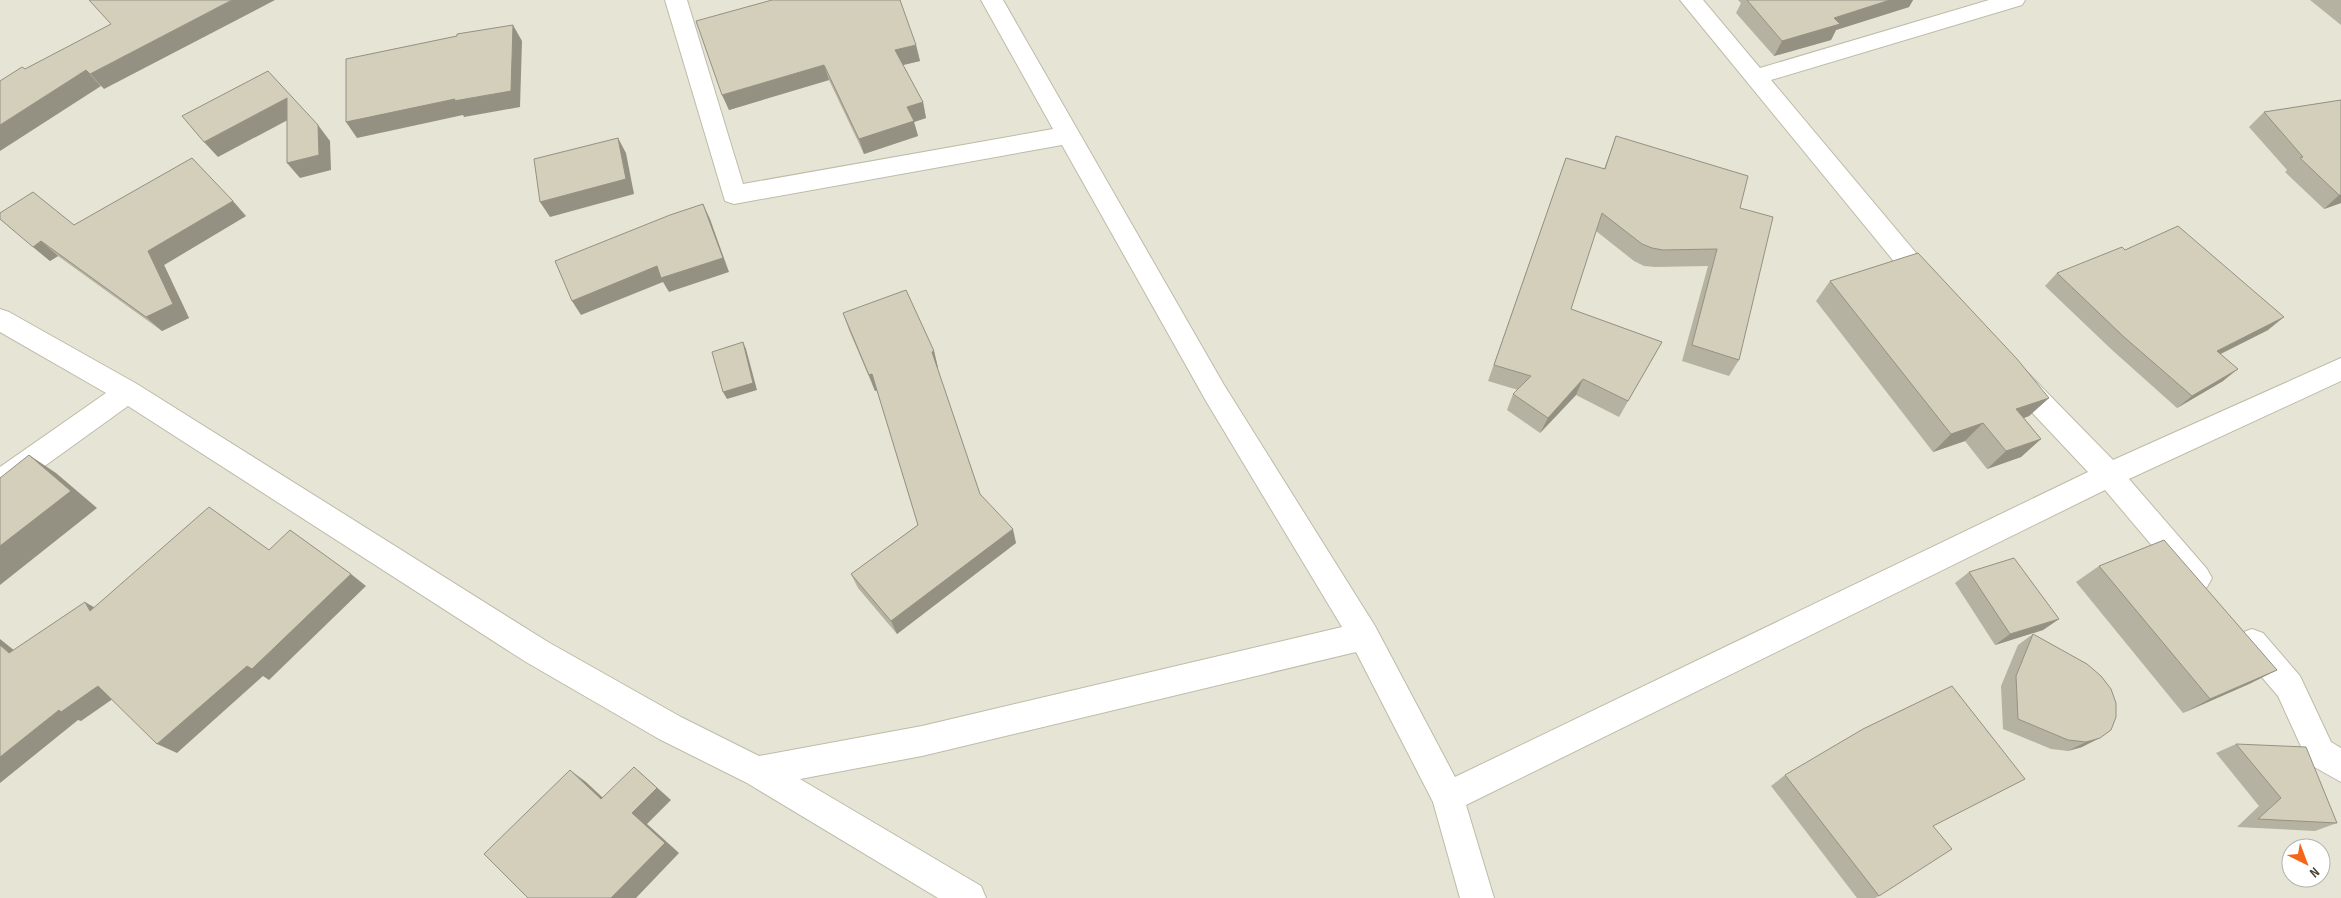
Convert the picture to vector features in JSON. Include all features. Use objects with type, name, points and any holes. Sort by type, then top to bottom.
[{"type":"street","points":[[676,0],[734,195],[1069,135]]},
{"type":"street","points":[[992,0],[1216,393],[1364,636],[1448,797],[1477,898]]},
{"type":"street","points":[[1691,0],[1943,301]]},
{"type":"street","points":[[1755,77],[2014,0]]},
{"type":"street","points":[[0,319],[128,392],[537,652],[670,728],[758,772],[969,898]]},
{"type":"street","points":[[1998,359],[2108,474],[2212,596]]},
{"type":"street","points":[[1448,797],[2108,474],[2341,369]]},
{"type":"street","points":[[0,482],[128,392]]},
{"type":"street","points":[[2238,626],[2290,686],[2320,752],[2341,766]]},
{"type":"street","points":[[758,772],[922,741],[1364,636]]},
{"type":"shaded area","points":[[0,0],[2341,0],[2341,898],[0,898]]},
{"type":"building","points":[[89,0],[232,0],[90,74],[86,70],[0,125],[0,81],[22,67],[25,69],[111,24]]},
{"type":"building","points":[[772,0],[900,0],[916,45],[895,50],[923,102],[907,107],[914,121],[859,139],[824,65],[722,95],[696,21]]},
{"type":"building","points":[[1747,0],[1890,0],[1834,18],[1840,24],[1782,41]]},
{"type":"building","points":[[513,25],[511,91],[454,101],[455,99],[346,122],[346,59],[457,36],[457,34]]},
{"type":"building","points":[[268,71],[318,125],[319,155],[287,163],[287,98],[204,142],[182,116]]},
{"type":"building","points":[[2341,100],[2341,195],[2339,195],[2300,158],[2303,157],[2264,112]]},
{"type":"building","points":[[1616,136],[1748,176],[1740,208],[1773,217],[1739,360],[1692,345],[1717,249],[1663,250],[1652,248],[1642,244],[1602,213],[1571,309],[1662,342],[1628,401],[1583,379],[1548,418],[1513,394],[1531,376],[1494,365],[1566,158],[1605,169]]},
{"type":"building","points":[[618,138],[626,179],[540,202],[534,159]]},
{"type":"building","points":[[192,158],[233,201],[148,251],[173,304],[146,317],[41,241],[33,247],[0,219],[0,213],[33,192],[74,225]]},
{"type":"building","points":[[703,204],[723,258],[661,278],[657,266],[572,301],[555,261],[670,215]]},
{"type":"building","points":[[2178,226],[2284,317],[2217,351],[2238,369],[2192,396],[2124,337],[2057,273],[2122,247],[2125,250]]},
{"type":"building","points":[[1918,253],[2017,359],[2049,398],[2016,409],[2041,439],[2006,451],[1983,423],[1951,434],[1830,281]]},
{"type":"building","points":[[906,290],[934,351],[932,352],[980,494],[1013,529],[891,621],[851,574],[918,525],[872,374],[869,375],[843,313]]},
{"type":"building","points":[[743,342],[753,383],[723,392],[712,352]]},
{"type":"building","points":[[29,455],[71,491],[0,546],[0,478]]},
{"type":"building","points":[[209,507],[269,550],[290,530],[351,574],[252,669],[247,666],[157,744],[98,686],[61,712],[59,710],[0,757],[0,645],[9,653],[85,602],[90,611]]},
{"type":"building","points":[[2164,540],[2277,670],[2210,699],[2099,566]]},
{"type":"building","points":[[2014,558],[2059,619],[2010,634],[1969,572]]},
{"type":"building","points":[[2033,634],[2087,664],[2101,676],[2111,689],[2116,703],[2116,717],[2111,730],[2100,738],[2086,742],[2068,740],[2018,719],[2016,676]]},
{"type":"building","points":[[1952,686],[2025,779],[1933,826],[1952,849],[1879,896],[1785,775],[1863,729]]},
{"type":"building","points":[[2236,744],[2306,747],[2337,823],[2258,819],[2281,798]]},
{"type":"building","points":[[634,767],[657,788],[632,813],[665,843],[611,898],[528,898],[484,854],[570,770],[601,799]]}]
